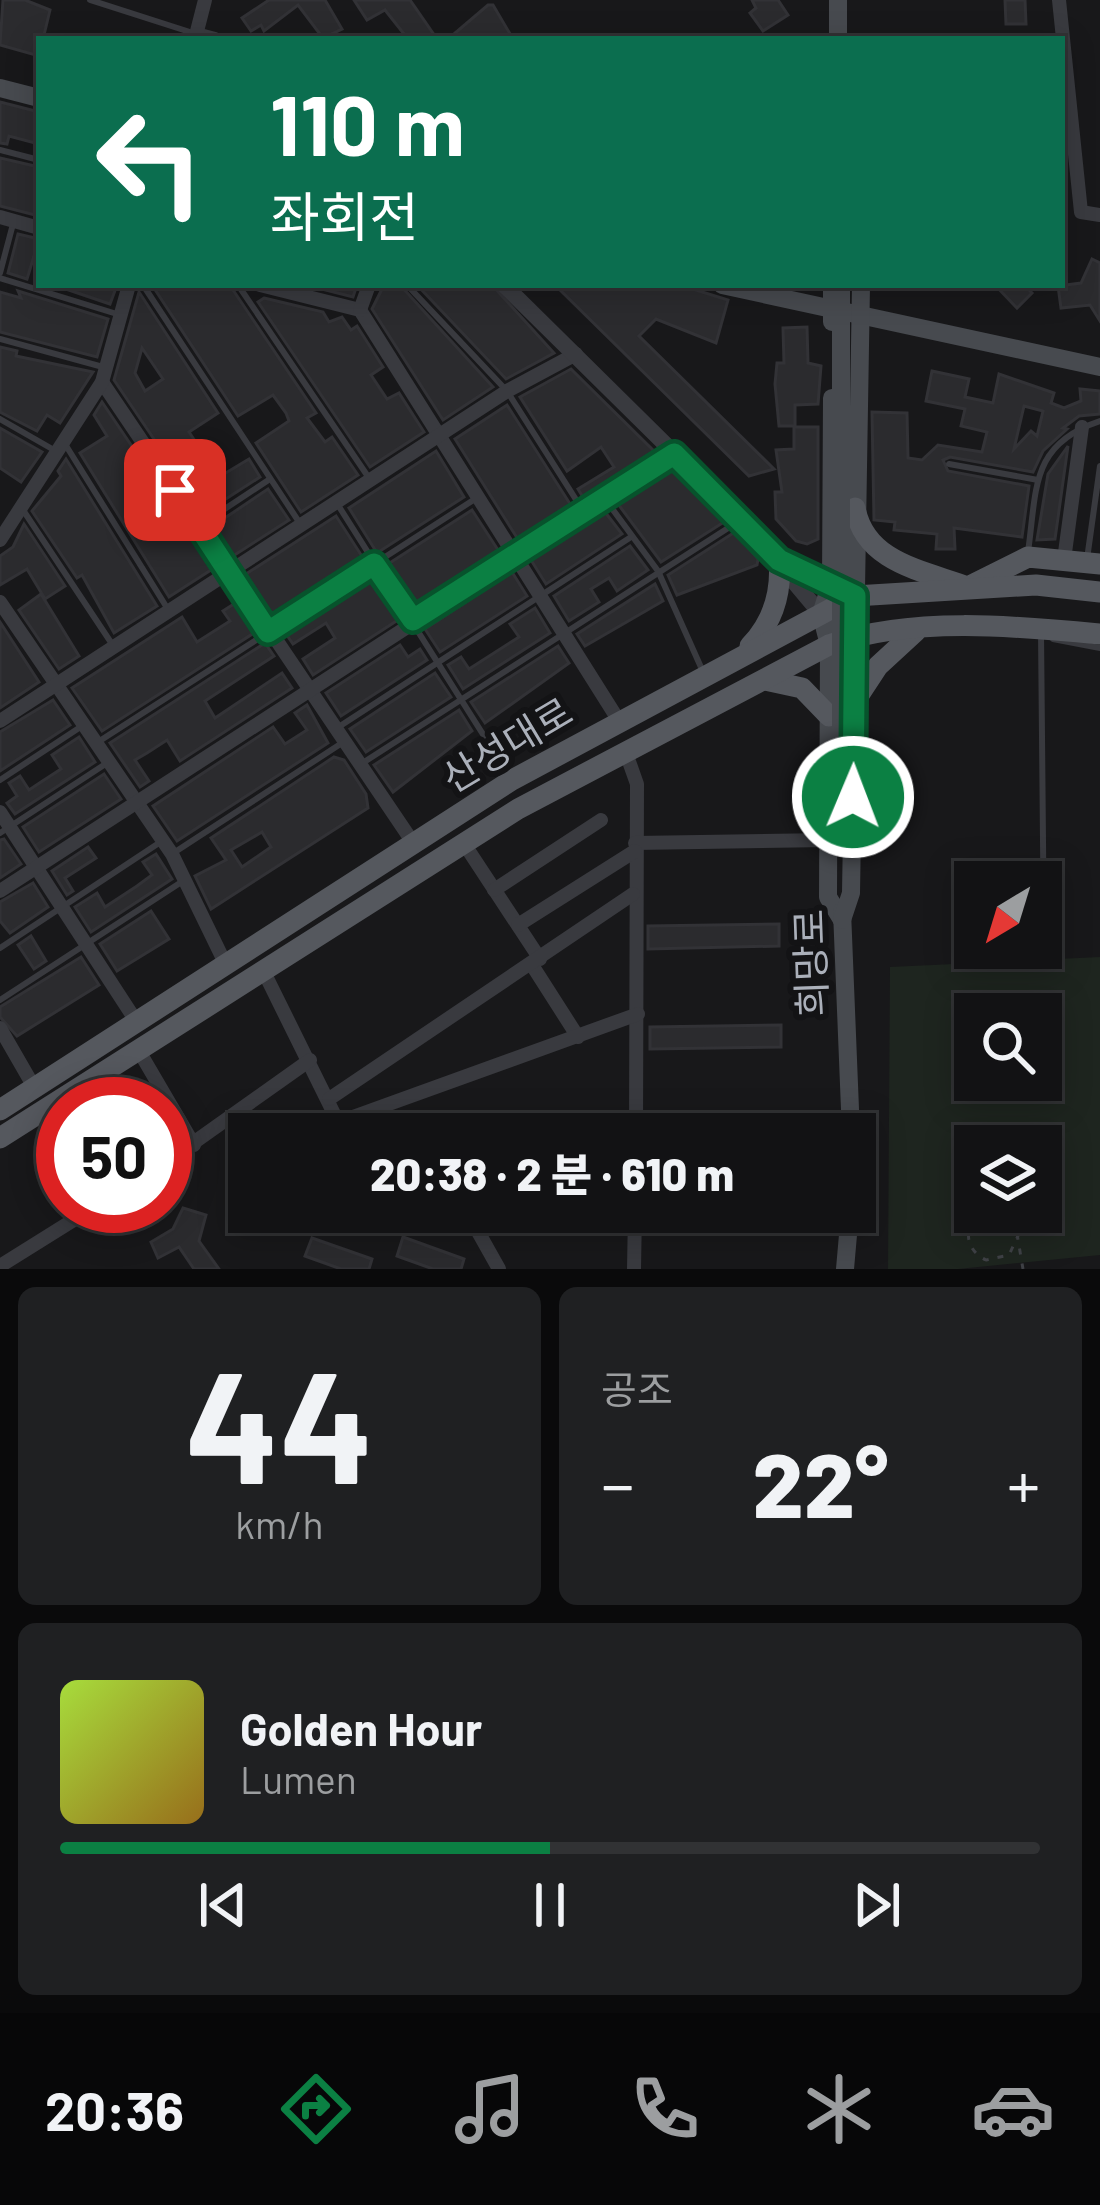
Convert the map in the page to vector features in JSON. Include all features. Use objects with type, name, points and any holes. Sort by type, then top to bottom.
[{"type":"main road","points":[[838,0],[838,36]]},
{"type":"main road","points":[[0,88],[36,97]]},
{"type":"main road","points":[[832,288],[832,583],[821,614],[829,645],[828,898],[842,920]]},
{"type":"main road","name":"희망로","points":[[841,288],[842,920],[850,1113]]},
{"type":"main road","points":[[842,920],[851,893],[861,288]]},
{"type":"main road","points":[[769,292],[832,310],[1100,367]]},
{"type":"main road","points":[[854,508],[860,533],[869,544],[913,568],[968,587],[1028,556],[1084,562]]},
{"type":"main road","points":[[744,653],[772,616],[781,581],[779,560],[855,596]]},
{"type":"main road","name":"산성대로","points":[[0,1110],[512,780],[855,596],[1036,585],[1100,592]]},
{"type":"main road","name":"산성대로","points":[[98,1077],[463,842],[829,645],[856,635],[916,631],[1041,628],[1100,634]]},
{"type":"main road","points":[[855,701],[878,666],[916,631]]},
{"type":"main road","points":[[764,680],[802,688],[829,716]]},
{"type":"main road","name":"산성대로","points":[[0,1138],[36,1116]]},
{"type":"main road","points":[[844,1269],[848,1233]]},
{"type":"street","points":[[196,36],[205,0]]},
{"type":"street","points":[[1059,0],[1063,36]]},
{"type":"street","points":[[1065,58],[1081,212],[1100,215]]},
{"type":"street","points":[[7,219],[36,227]]},
{"type":"street","points":[[0,540],[104,375],[128,288]]},
{"type":"street","points":[[272,288],[360,310],[619,721]]},
{"type":"street","points":[[360,310],[369,288]]},
{"type":"street","points":[[507,288],[741,519],[821,614]]},
{"type":"street","points":[[0,721],[171,614],[507,391],[576,354]]},
{"type":"street","points":[[104,375],[228,576],[413,844]]},
{"type":"street","points":[[1082,427],[1084,562]]},
{"type":"street","points":[[0,891],[674,454]]},
{"type":"street","points":[[0,602],[167,848],[226,965]]},
{"type":"street","points":[[626,753],[637,784],[633,895],[636,1113]]},
{"type":"street","points":[[0,812],[4,830],[35,868],[138,1024]]},
{"type":"street","points":[[494,890],[601,820]]},
{"type":"street","points":[[518,926],[635,847],[828,840]]},
{"type":"street","points":[[463,842],[518,926],[578,1036]]},
{"type":"street","points":[[329,1099],[633,895]]},
{"type":"street","points":[[262,968],[335,1113]]},
{"type":"street","points":[[380,1113],[638,1014]]},
{"type":"street","points":[[0,1028],[34,1087]]},
{"type":"street","points":[[139,1051],[194,1145],[310,1060]]},
{"type":"street","points":[[0,1266],[53,1233]]},
{"type":"street","points":[[479,1233],[499,1269]]},
{"type":"street","points":[[634,1269],[635,1233]]},
{"type":"lane","points":[[90,0],[193,36]]},
{"type":"lane","points":[[0,150],[36,159]]},
{"type":"lane","points":[[7,219],[0,275],[36,287]]},
{"type":"lane","points":[[39,288],[121,315]]},
{"type":"lane","points":[[145,288],[303,528]]},
{"type":"lane","points":[[240,288],[370,481]]},
{"type":"lane","points":[[409,288],[507,391],[584,512]]},
{"type":"lane","points":[[0,339],[104,375]]},
{"type":"lane","points":[[0,419],[61,448],[171,614]]},
{"type":"lane","points":[[1028,556],[1041,461],[1082,427],[1100,421]]},
{"type":"lane","points":[[949,464],[1038,479]]},
{"type":"lane","points":[[1079,464],[1100,467],[1084,562]]},
{"type":"lane","points":[[199,526],[270,478]]},
{"type":"lane","points":[[96,744],[478,497]]},
{"type":"lane","points":[[605,499],[658,571],[705,677]]},
{"type":"lane","points":[[337,504],[512,780]]},
{"type":"lane","points":[[21,507],[115,648]]},
{"type":"lane","points":[[358,766],[741,519]]},
{"type":"lane","points":[[0,948],[167,848],[338,737],[439,661],[631,537]]},
{"type":"lane","points":[[1041,628],[1056,642],[1100,648]]},
{"type":"lane","points":[[1041,628],[1043,861]]},
{"type":"lane","points":[[0,780],[82,725]]},
{"type":"lane","points":[[4,830],[107,763]]},
{"type":"lane","points":[[0,1000],[185,879]]},
{"type":"path","points":[[969,1233],[975,1254],[986,1260],[1009,1255],[1019,1233]]},
{"type":"path","points":[[1017,1233],[1023,1269]]},
{"type":"shaded area","points":[[1100,957],[1100,1255],[958,1269],[888,1269],[890,967],[954,964],[954,969],[1062,969],[1062,959]]},
{"type":"building","points":[[3,0],[25,0],[50,10],[44,36],[36,36],[36,55],[0,45]]},
{"type":"building","points":[[269,0],[325,0],[342,29],[321,36],[298,5],[264,31],[261,25],[251,31],[242,18]]},
{"type":"building","points":[[354,0],[410,0],[435,36],[406,36],[385,10],[367,20]]},
{"type":"building","points":[[752,0],[778,0],[788,15],[763,31],[750,13],[756,8]]},
{"type":"building","points":[[1005,0],[1025,0],[1026,24],[1006,24]]},
{"type":"building","points":[[493,5],[511,36],[452,36]]},
{"type":"building","points":[[0,102],[36,111],[36,143],[9,136],[7,144],[0,143]]},
{"type":"building","points":[[0,158],[36,166],[36,215],[0,206]]},
{"type":"building","points":[[18,234],[36,238],[36,257],[27,279],[8,273]]},
{"type":"building","points":[[1092,259],[1100,263],[1100,321],[1090,305],[1061,308],[1058,288],[1081,283]]},
{"type":"building","points":[[63,288],[116,288],[110,304]]},
{"type":"building","points":[[154,288],[232,288],[316,413],[307,418],[325,442],[332,437],[358,475],[301,512],[256,443],[289,421],[286,413],[273,395],[238,416]]},
{"type":"building","points":[[318,288],[356,288],[353,297]]},
{"type":"building","points":[[382,288],[403,288],[493,387],[443,420],[372,309]]},
{"type":"building","points":[[420,288],[495,288],[554,353],[506,379]]},
{"type":"building","points":[[558,288],[690,288],[728,300],[716,343],[656,319],[639,336],[774,469],[749,476]]},
{"type":"building","points":[[998,288],[1027,288],[1032,293],[1017,308]]},
{"type":"building","points":[[18,291],[108,319],[97,357],[0,332],[0,292],[21,298]]},
{"type":"building","points":[[139,292],[218,413],[189,432],[219,477],[249,459],[260,477],[204,513],[114,380]],"holes":[[[142,348],[163,379],[145,391],[135,373]]]},
{"type":"building","points":[[264,298],[323,312],[329,322],[342,317],[351,330],[357,326],[383,367],[371,375],[387,399],[399,393],[424,432],[370,467],[258,302]]},
{"type":"building","points":[[807,327],[808,363],[821,366],[818,404],[795,405],[795,426],[779,426],[775,384],[777,363],[784,363],[783,328]]},
{"type":"building","points":[[0,347],[17,351],[16,356],[93,372],[60,423],[47,415],[37,431],[0,412]]},
{"type":"building","points":[[571,369],[656,453],[584,499],[578,489],[614,467],[601,447],[567,471],[520,397]]},
{"type":"building","points":[[932,371],[969,379],[965,397],[993,403],[999,374],[1054,393],[1051,403],[1064,408],[1081,401],[1080,389],[1100,391],[1100,414],[1079,416],[1063,428],[1067,429],[1043,451],[1033,472],[950,457],[943,460],[948,471],[1029,486],[1022,537],[954,528],[955,549],[936,549],[937,534],[894,530],[895,522],[874,520],[872,412],[907,413],[908,458],[922,460],[938,445],[982,452],[987,432],[961,426],[965,409],[926,401]],"holes":[[[1024,406],[1043,411],[1037,436],[1031,431],[1014,449]]]},
{"type":"building","points":[[102,402],[214,568],[169,597],[80,453],[107,436],[94,415]]},
{"type":"building","points":[[507,405],[572,507],[519,541],[455,439]]},
{"type":"building","points":[[794,427],[818,427],[818,539],[807,544],[796,541],[776,519],[775,492],[782,492],[776,450],[794,449]]},
{"type":"building","points":[[0,428],[42,452],[21,482],[0,468]]},
{"type":"building","points":[[1068,446],[1055,539],[1037,540],[1048,474]]},
{"type":"building","points":[[436,451],[464,497],[377,553],[349,508]]},
{"type":"building","points":[[66,459],[157,606],[114,633],[82,575],[77,578],[32,511],[61,476],[58,471]]},
{"type":"building","points":[[672,469],[724,522],[661,562],[618,504]]},
{"type":"building","points":[[268,489],[289,520],[233,556],[213,526]]},
{"type":"building","points":[[472,510],[500,553],[413,610],[385,566]]},
{"type":"building","points":[[605,512],[622,534],[546,584],[531,560]]},
{"type":"building","points":[[336,516],[365,561],[275,619],[246,574]]},
{"type":"building","points":[[24,524],[65,586],[45,599],[27,569],[0,585],[0,556],[13,547]]},
{"type":"building","points":[[735,532],[758,559],[757,565],[677,595],[668,575]]},
{"type":"building","points":[[630,546],[648,570],[617,591],[609,578],[591,589],[599,602],[569,621],[554,596]]},
{"type":"building","points":[[512,572],[527,596],[440,652],[425,629]]},
{"type":"building","points":[[373,574],[401,618],[313,675],[303,659],[335,638],[326,623],[293,644],[284,631]]},
{"type":"building","points":[[655,584],[663,601],[585,646],[577,634]]},
{"type":"building","points":[[41,594],[79,656],[59,669],[19,610]]},
{"type":"building","points":[[237,602],[257,631],[102,731],[72,688],[182,617],[197,642],[230,621],[223,611]]},
{"type":"building","points":[[535,608],[550,633],[463,689],[448,665],[461,657],[469,669],[519,637],[510,624]]},
{"type":"building","points":[[0,622],[39,682],[0,708]]},
{"type":"building","points":[[265,643],[274,656],[205,701],[215,718],[282,673],[292,688],[180,761],[167,740],[135,760],[149,781],[140,787],[110,743]]},
{"type":"building","points":[[400,645],[408,657],[420,649],[427,660],[341,716],[326,693]]},
{"type":"building","points":[[558,646],[569,663],[485,723],[471,702]]},
{"type":"building","points":[[435,673],[451,697],[366,752],[350,729]]},
{"type":"building","points":[[53,700],[70,725],[0,771],[0,732]]},
{"type":"building","points":[[307,705],[328,743],[177,841],[153,806],[273,727],[285,744],[307,730],[295,713]]},
{"type":"building","points":[[459,710],[472,731],[393,792],[374,765]]},
{"type":"building","points":[[79,737],[95,762],[15,814],[7,803],[17,796],[9,783],[20,776],[29,790],[61,769],[52,755]]},
{"type":"building","points":[[334,757],[344,760],[366,794],[368,808],[211,909],[195,876],[226,860],[211,838]],"holes":[[[262,832],[271,847],[242,867],[231,850]]]},
{"type":"building","points":[[104,774],[121,799],[39,852],[23,827]]},
{"type":"building","points":[[4,839],[21,864],[0,878],[0,840]]},
{"type":"building","points":[[88,847],[96,858],[65,878],[73,891],[67,895],[52,871]]},
{"type":"building","points":[[156,854],[172,879],[91,932],[75,907],[97,893],[105,907],[152,875],[143,862]]},
{"type":"building","points":[[33,883],[48,907],[10,933],[0,921],[0,902]]},
{"type":"building","points":[[151,911],[169,939],[117,971],[100,944]]},
{"type":"building","points":[[779,924],[779,946],[648,949],[648,926]]},
{"type":"building","points":[[31,936],[46,961],[34,969],[18,945]]},
{"type":"building","points":[[81,957],[99,985],[17,1036],[0,1017],[0,1007]]},
{"type":"building","points":[[781,1025],[781,1047],[650,1049],[650,1027]]},
{"type":"building","points":[[192,1211],[206,1215],[199,1241],[219,1269],[194,1269],[179,1247],[158,1258],[151,1242],[166,1233],[192,1233]]},
{"type":"building","points":[[403,1237],[464,1259],[461,1269],[433,1269],[397,1256]]},
{"type":"building","points":[[312,1238],[372,1259],[369,1269],[341,1269],[305,1256]]},
{"type":"route","points":[[175,490],[268,632],[374,564],[413,620],[674,454],[779,560],[855,596],[853,797]]}]
